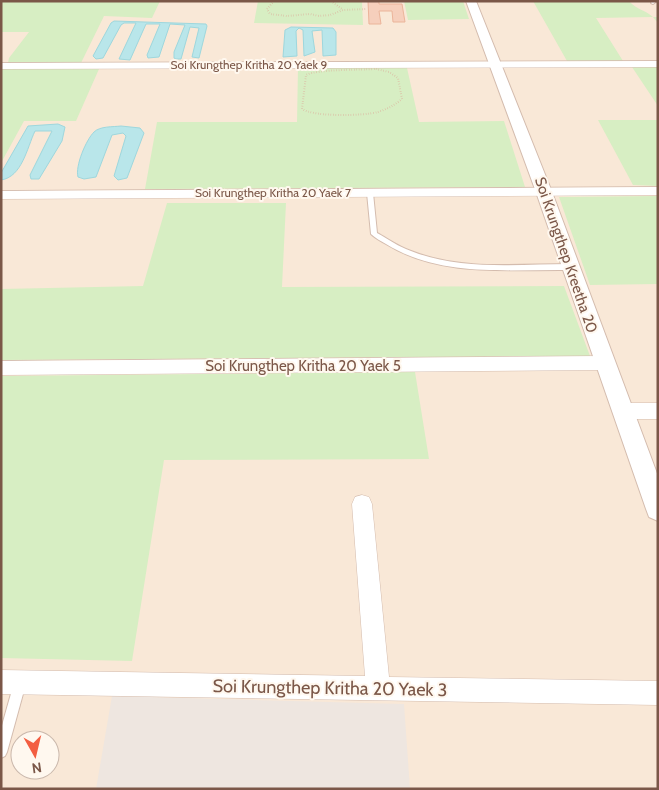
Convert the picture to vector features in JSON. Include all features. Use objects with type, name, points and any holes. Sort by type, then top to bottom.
[{"type":"street","name":"Soi Krungthep Kreetha 20","points":[[471,1],[497,64],[658,509]]},
{"type":"street","name":"Soi Krungthep Kritha 20 Yaek 9","points":[[1,66],[658,64]]},
{"type":"street","name":"Soi Krungthep Kritha 20 Yaek 7","points":[[1,195],[658,191]]},
{"type":"street","name":"Soi Krungthep Kritha 20 Yaek 5","points":[[1,368],[604,363]]},
{"type":"street","points":[[622,411],[658,411]]},
{"type":"street","points":[[362,504],[378,689]]},
{"type":"street","name":"Soi Krungthep Kritha 20 Yaek 3","points":[[11,683],[658,694]]},
{"type":"lane","points":[[370,193],[374,234],[407,253],[433,261],[468,266],[570,267]]},
{"type":"lane","points":[[1,752],[11,683]]},
{"type":"path","points":[[274,1],[267,9],[270,14],[277,15],[310,14],[319,16],[330,15],[343,10],[366,9]]},
{"type":"path","points":[[331,1],[343,10]]},
{"type":"path","points":[[376,70],[389,72],[398,78],[402,99],[395,105],[378,112],[326,115],[308,113],[302,109],[306,75],[314,71],[376,70]]},
{"type":"shaded area","points":[[1,1],[658,1],[658,789],[1,789]]},
{"type":"shaded area","points":[[112,696],[404,704],[410,789],[96,789]]},
{"type":"green space","points":[[1,1],[160,1],[152,18],[104,16],[81,63],[8,63],[9,58],[29,32],[1,32]]},
{"type":"green space","points":[[258,1],[362,1],[363,25],[254,23]]},
{"type":"green space","points":[[404,1],[463,1],[469,19],[408,20]]},
{"type":"green space","points":[[533,1],[629,1],[635,7],[653,17],[596,18],[623,61],[567,61]]},
{"type":"green space","points":[[632,67],[658,67],[658,106]]},
{"type":"green space","points":[[298,68],[407,68],[419,122],[504,121],[525,187],[145,189],[157,122],[297,122]]},
{"type":"green space","points":[[1,69],[99,69],[76,121],[24,121],[1,163]]},
{"type":"green space","points":[[598,120],[658,120],[658,186],[633,185]]},
{"type":"green space","points":[[658,196],[658,284],[590,285],[559,197]]},
{"type":"green space","points":[[167,203],[286,203],[282,287],[564,286],[590,356],[1,360],[1,289],[143,286]]},
{"type":"green space","points":[[415,372],[429,459],[164,460],[132,661],[1,658],[1,376]]},
{"type":"water","points":[[114,21],[206,24],[207,26],[199,58],[192,57],[199,28],[190,27],[181,59],[176,59],[174,58],[174,52],[185,25],[170,24],[159,57],[148,58],[147,55],[160,24],[146,24],[130,60],[119,59],[136,23],[124,23],[121,25],[103,58],[96,59],[93,56],[111,23]]},
{"type":"water","points":[[291,27],[333,28],[336,32],[336,55],[323,56],[322,30],[312,31],[315,52],[304,56],[303,30],[299,28],[296,31],[297,56],[283,57],[285,30]]},
{"type":"water","points":[[58,124],[65,127],[62,141],[39,179],[31,179],[30,175],[52,131],[35,131],[19,168],[8,178],[1,180],[1,173],[28,126]]},
{"type":"water","points":[[121,126],[140,128],[144,133],[127,178],[118,180],[114,176],[126,136],[123,133],[112,135],[96,177],[84,179],[78,177],[78,166],[82,153],[94,132],[103,128]]},
{"type":"building","points":[[368,1],[379,1],[379,4],[402,4],[405,22],[393,22],[392,11],[379,11],[381,24],[369,24]]}]
